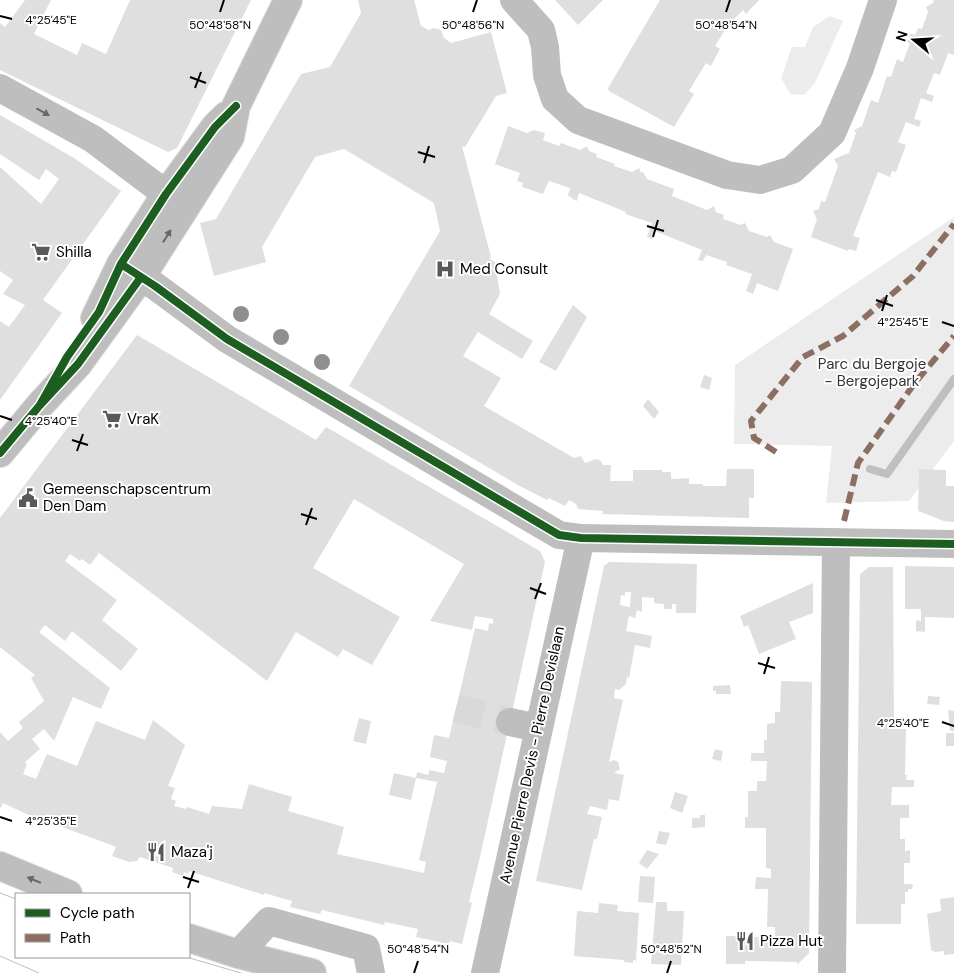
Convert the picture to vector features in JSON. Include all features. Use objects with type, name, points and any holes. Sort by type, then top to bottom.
[{"type":"street","points":[[131,271],[230,137],[236,106],[288,0]]},
{"type":"street","points":[[514,0],[541,30],[545,47],[547,75],[555,99],[578,120],[727,175],[760,180],[792,170],[832,132],[860,68],[883,0]]},
{"type":"street","points":[[0,88],[93,139],[166,194]]},
{"type":"street","points":[[0,453],[40,405],[78,364],[131,271],[166,194],[215,127],[236,106]]},
{"type":"street","points":[[131,271],[227,339],[559,535],[581,538],[954,544]]},
{"type":"street","name":"Avenue Pierre Devis - Pierre Devislaan","points":[[485,973],[581,538]]},
{"type":"street","points":[[832,973],[836,542]]},
{"type":"street","points":[[510,722],[538,728]]},
{"type":"street","points":[[0,866],[66,893]]},
{"type":"street","points":[[238,954],[268,921],[366,948],[371,973]]},
{"type":"street","points":[[190,938],[238,954],[312,973]]},
{"type":"green space","points":[[830,16],[843,21],[815,83],[804,95],[790,94],[781,78],[792,47],[805,47],[813,27]]},
{"type":"green space","name":"Parc du Bergoje - Bergojepark","points":[[954,217],[954,441],[909,501],[826,503],[832,446],[734,444],[735,365]]},
{"type":"building","points":[[25,0],[51,0],[34,34],[77,55],[82,43],[106,54],[130,0],[251,0],[177,148],[168,152],[0,70],[0,23],[5,27]]},
{"type":"building","points":[[358,0],[414,0],[421,26],[429,30],[433,28],[439,29],[443,37],[451,43],[491,32],[507,93],[496,96],[465,147],[462,146],[490,259],[495,262],[500,294],[489,314],[533,341],[522,359],[478,332],[463,356],[501,378],[484,406],[574,458],[581,456],[585,463],[596,459],[600,460],[603,465],[611,465],[610,481],[633,481],[633,470],[662,470],[662,472],[671,472],[671,479],[689,478],[689,484],[726,486],[727,469],[754,469],[754,498],[749,498],[749,518],[602,514],[603,511],[578,509],[576,504],[569,500],[565,506],[549,498],[547,500],[518,485],[349,386],[440,231],[434,203],[344,149],[315,157],[262,247],[266,262],[214,276],[200,223],[216,219],[301,74],[330,67],[361,13]]},
{"type":"building","points":[[555,0],[603,0],[578,25]]},
{"type":"building","points":[[660,0],[759,0],[746,14],[743,10],[728,25],[715,46],[720,49],[711,66],[706,63],[689,91],[694,94],[674,127],[609,91],[608,88]]},
{"type":"building","points":[[934,0],[954,0],[954,55],[948,53],[940,75],[934,73],[926,93],[934,96],[932,102],[921,98],[914,119],[921,121],[919,127],[906,122],[898,142],[906,145],[896,172],[892,171],[890,177],[878,172],[853,236],[860,238],[856,251],[849,249],[848,251],[811,237],[817,219],[813,211],[819,209],[821,201],[825,202],[838,166],[834,159],[849,153],[856,133],[854,130],[862,126],[871,100],[878,103],[887,76],[891,77],[897,59],[903,62],[910,43],[903,41],[906,32],[915,35],[918,28],[922,29],[928,12],[926,7],[933,3]]},
{"type":"building","points":[[0,115],[74,158],[121,191],[43,300],[62,313],[0,400],[0,321],[9,327],[25,305],[3,294],[13,280],[0,271],[0,167],[41,204],[59,179],[46,169],[39,180],[0,154]]},
{"type":"building","points":[[508,126],[527,133],[534,130],[545,133],[543,140],[559,146],[561,143],[580,150],[587,146],[589,151],[597,154],[596,157],[632,172],[639,168],[647,179],[674,189],[672,196],[707,210],[714,206],[716,212],[724,215],[723,219],[741,225],[745,223],[749,231],[767,237],[770,235],[774,242],[793,249],[778,291],[757,283],[753,294],[746,291],[752,274],[726,265],[727,262],[706,255],[703,261],[698,260],[702,250],[655,231],[652,239],[647,237],[652,223],[625,214],[626,212],[579,193],[577,201],[568,196],[570,188],[549,181],[543,194],[522,187],[523,183],[517,181],[520,173],[495,164]]},
{"type":"building","points":[[573,305],[587,317],[556,371],[539,362]]},
{"type":"building","points":[[137,335],[316,440],[326,427],[540,551],[545,562],[469,902],[472,903],[462,944],[450,941],[449,944],[416,937],[418,929],[385,922],[384,925],[322,910],[320,914],[290,907],[292,901],[264,893],[264,895],[189,871],[188,874],[184,872],[183,876],[172,872],[173,868],[140,857],[137,861],[129,862],[112,856],[116,847],[51,823],[50,825],[3,803],[0,809],[0,732],[8,741],[23,728],[19,722],[44,701],[31,678],[35,675],[0,647],[0,518]],"holes":[[[354,499],[464,564],[430,621],[472,630],[475,616],[493,619],[493,624],[489,623],[488,631],[475,628],[449,738],[434,735],[430,757],[447,761],[444,773],[429,770],[428,775],[417,772],[416,778],[437,782],[419,860],[426,862],[424,873],[337,854],[344,827],[288,811],[292,797],[249,784],[242,809],[212,806],[209,814],[187,807],[186,809],[174,806],[176,801],[171,799],[175,788],[168,786],[185,745],[153,720],[145,740],[96,721],[77,766],[47,754],[36,779],[23,774],[27,764],[25,762],[40,749],[32,739],[44,729],[54,741],[73,697],[101,709],[110,688],[39,632],[45,625],[65,641],[72,631],[121,671],[138,649],[102,620],[117,600],[65,561],[70,554],[90,565],[99,553],[267,681],[296,632],[338,657],[343,649],[372,665],[400,617],[313,568]]]},
{"type":"building","points":[[704,375],[712,378],[709,390],[700,387]]},
{"type":"building","points":[[648,399],[659,412],[654,419],[643,406]]},
{"type":"building","points":[[919,469],[946,470],[946,486],[954,486],[954,522],[944,521],[918,511]]},
{"type":"building","points":[[609,562],[697,564],[696,613],[676,613],[676,604],[672,604],[672,609],[664,609],[664,604],[654,603],[654,598],[642,597],[642,612],[637,610],[635,618],[629,616],[626,631],[652,636],[650,648],[635,645],[629,678],[627,677],[626,684],[619,690],[615,689],[614,698],[623,700],[609,762],[614,760],[618,762],[620,769],[614,773],[624,775],[619,801],[609,799],[607,810],[590,806],[587,814],[602,817],[597,839],[594,839],[582,890],[536,881],[604,566]],"holes":[[[625,592],[631,592],[630,607],[620,605],[621,595],[625,596]]]},
{"type":"building","points":[[905,566],[954,567],[954,618],[925,617],[925,632],[916,631],[916,620],[921,621],[921,609],[905,609]]},
{"type":"building","points":[[869,567],[893,567],[894,729],[906,729],[905,775],[907,775],[906,780],[914,780],[914,787],[892,787],[891,805],[909,805],[909,818],[900,818],[900,839],[905,839],[905,851],[910,850],[910,863],[904,863],[904,884],[913,884],[912,889],[908,889],[908,892],[905,892],[905,904],[901,904],[901,924],[856,924],[860,574]]},
{"type":"building","points":[[813,583],[813,613],[789,622],[796,639],[759,654],[748,625],[744,627],[740,616]]},
{"type":"building","points":[[781,681],[812,682],[809,953],[798,964],[797,962],[745,961],[745,964],[726,964],[726,936],[759,937],[758,940],[775,940],[775,927],[767,927],[768,889],[755,889],[756,877],[771,878],[771,869],[766,868],[766,828],[745,828],[745,817],[748,817],[748,791],[757,791],[757,781],[766,781],[767,761],[751,761],[751,753],[764,753],[764,740],[767,740],[767,724],[775,723],[775,712],[780,712]]},
{"type":"building","points":[[730,685],[731,694],[716,694],[716,691],[713,691],[713,686]]},
{"type":"building","points":[[928,696],[940,697],[939,705],[927,704]]},
{"type":"building","points":[[948,710],[954,711],[954,731],[950,731]]},
{"type":"building","points":[[359,718],[371,721],[366,744],[353,741]]},
{"type":"building","points":[[946,733],[954,733],[954,746],[946,746]]},
{"type":"building","points":[[715,749],[723,751],[721,761],[712,759]]},
{"type":"building","points":[[394,773],[416,778],[411,800],[389,795]]},
{"type":"building","points":[[675,792],[688,796],[682,813],[670,808]]},
{"type":"building","points":[[700,815],[705,815],[705,827],[692,828],[692,818],[700,818]]},
{"type":"building","points":[[659,831],[670,833],[666,845],[656,843]]},
{"type":"building","points":[[647,850],[659,854],[647,869],[639,863]]},
{"type":"building","points":[[640,876],[655,877],[653,903],[638,902]]},
{"type":"building","points":[[954,897],[954,954],[944,955],[944,951],[935,952],[931,950],[927,914],[941,911],[940,899]]},
{"type":"building","points":[[656,902],[667,902],[667,911],[684,911],[681,965],[651,964]]},
{"type":"building","points":[[599,903],[618,905],[617,911],[639,913],[636,961],[633,960],[633,963],[624,962],[624,960],[574,956],[577,911],[598,913]]},
{"type":"waterway","points":[[870,469],[887,474],[954,379]]},
{"type":"tunnel","points":[[456,708],[510,722]]},
{"type":"tram line","points":[[0,893],[15,899]]},
{"type":"tram line","points":[[0,956],[39,973]]},
{"type":"tram line","points":[[189,958],[241,973]]},
{"type":"marked path","points":[[776,452],[754,438],[751,421],[803,357],[843,336],[913,276],[954,224]]},
{"type":"marked path","points":[[844,521],[858,463],[914,384],[954,336]]},
{"type":"cycle path","points":[[40,405],[67,357],[99,312],[121,264],[166,194],[215,127],[236,106]]},
{"type":"cycle path","points":[[121,264],[155,286],[227,339],[559,535],[581,538],[954,544]]},
{"type":"cycle path","points":[[0,453],[40,405],[78,364],[141,277]]},
{"type":"place","name":"Shilla","points":[[41,252]]},
{"type":"place","name":"Med Consult","points":[[445,269]]},
{"type":"place","name":"VraK","points":[[112,419]]},
{"type":"place","name":"Gemeenschapscentrum Den Dam","points":[[28,498]]},
{"type":"place","name":"Maza'j","points":[[156,852]]},
{"type":"place","name":"Pizza Hut","points":[[745,941]]}]
